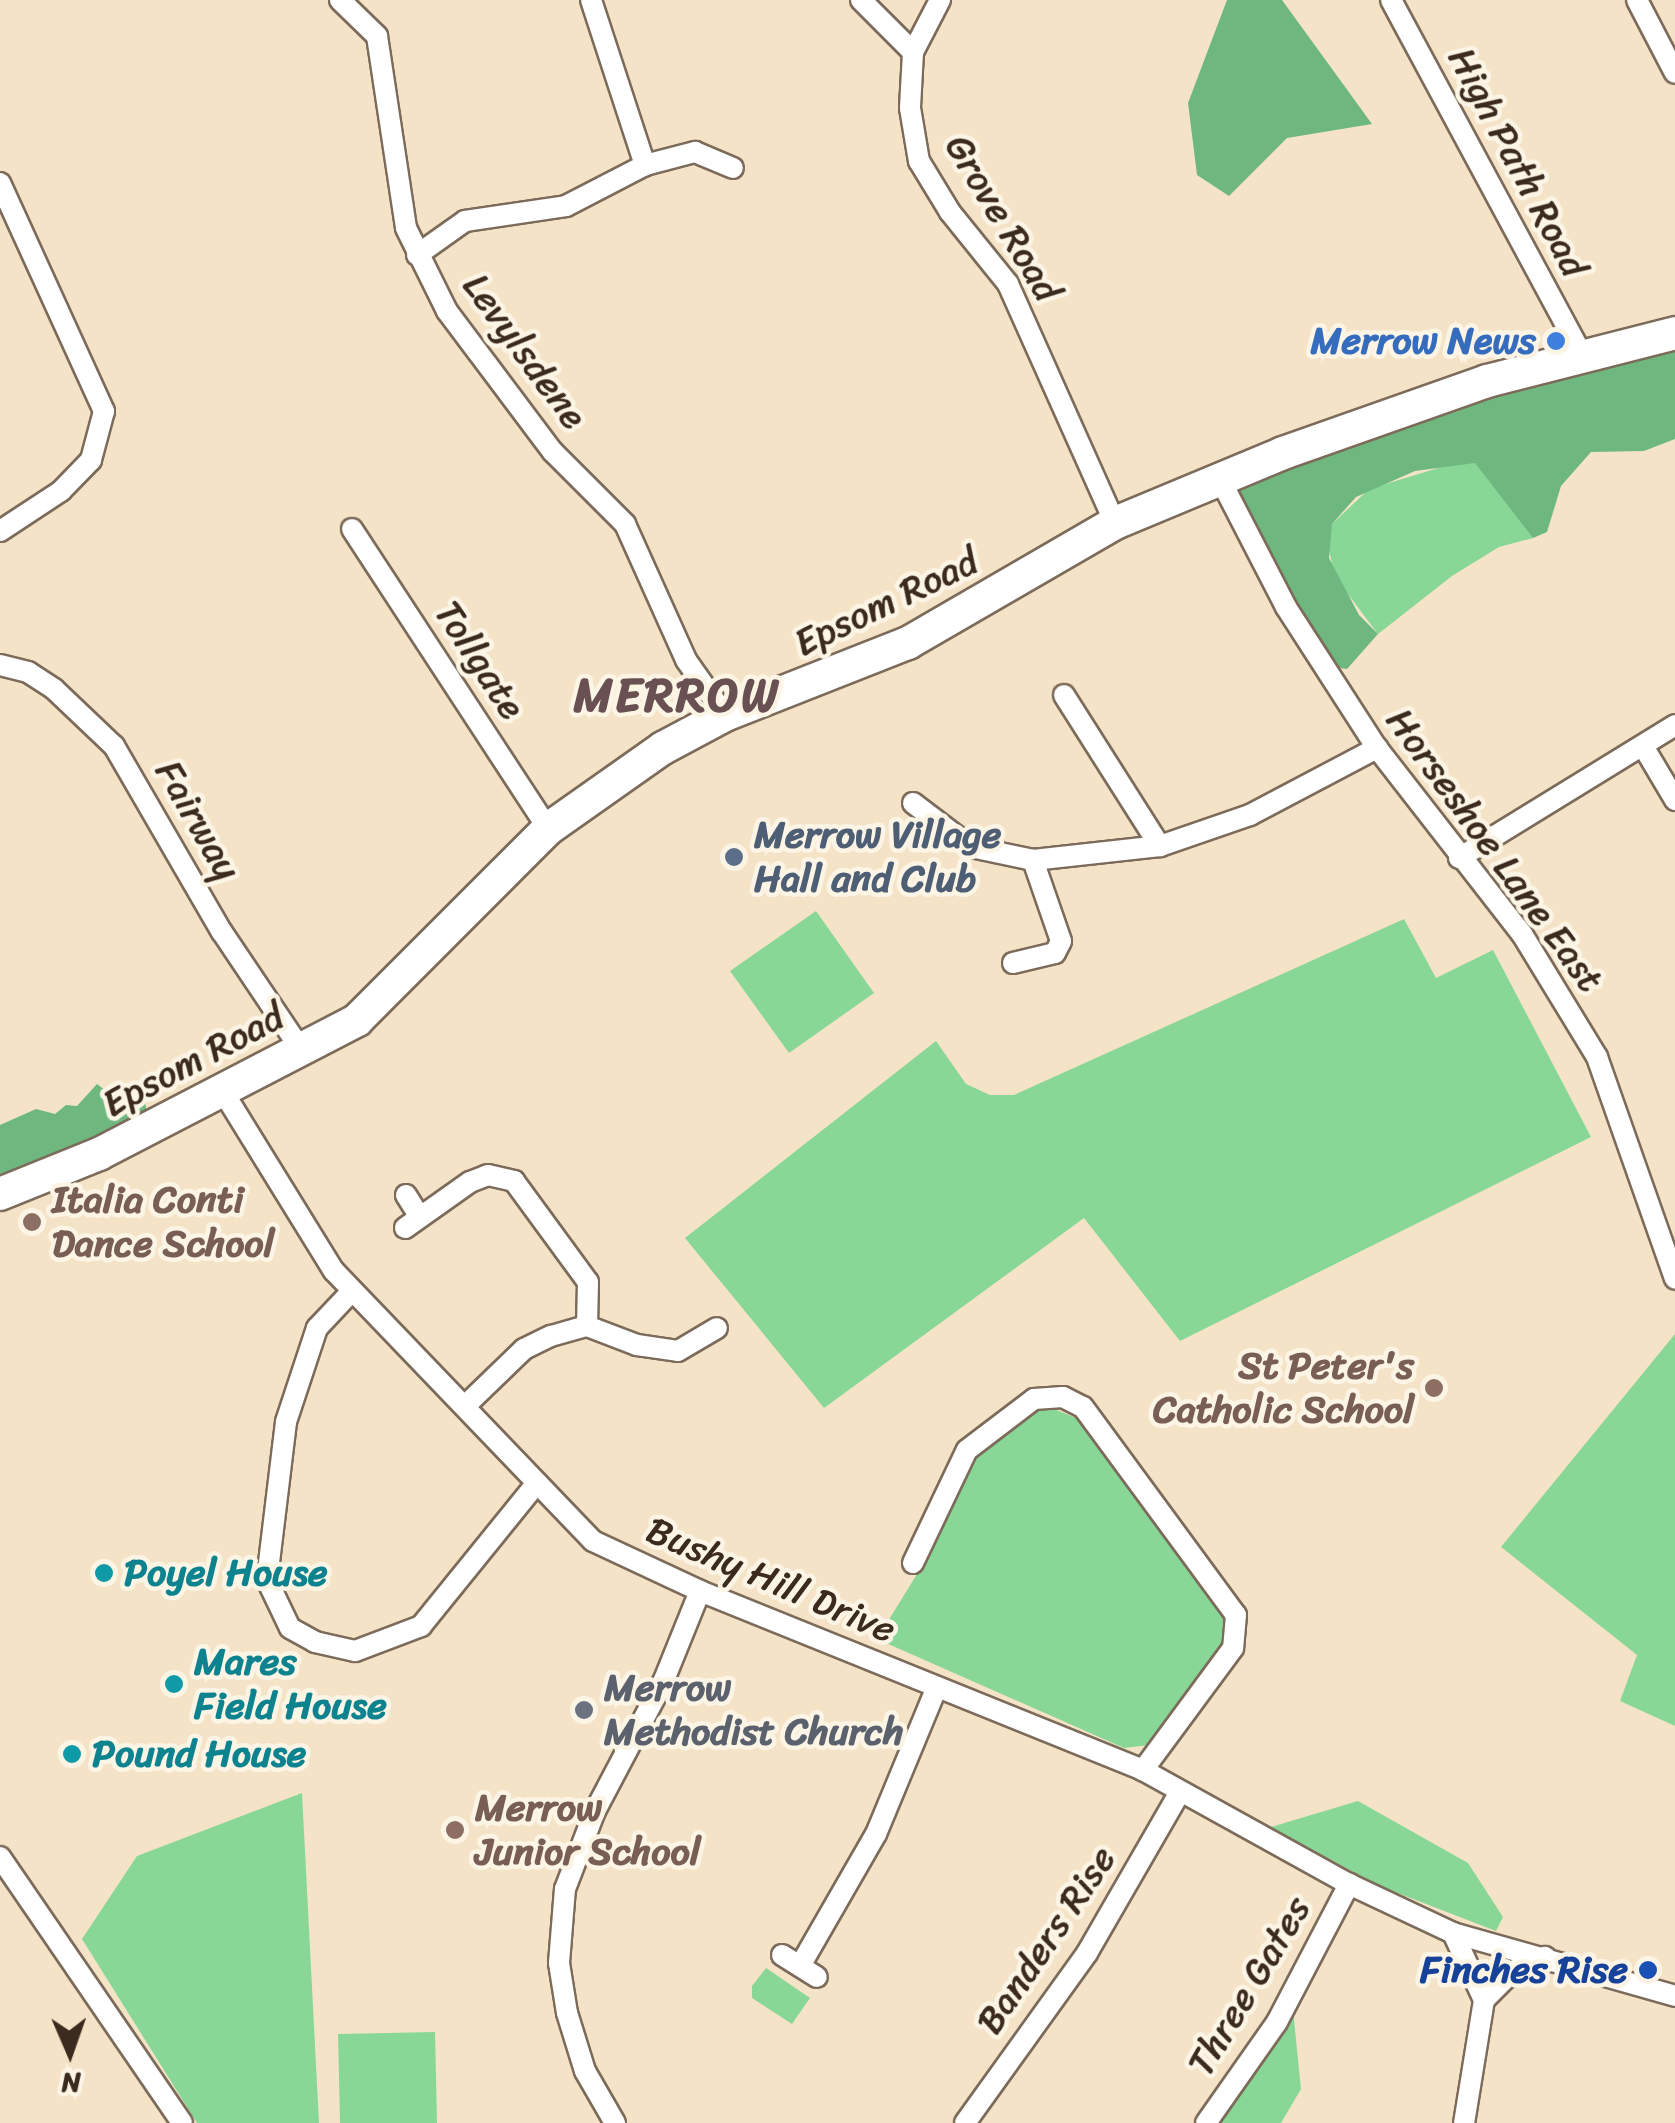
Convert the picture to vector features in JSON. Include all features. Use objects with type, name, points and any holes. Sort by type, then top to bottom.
[{"type":"main road","name":"Epsom Road","points":[[0,1194],[94,1157],[356,1020],[397,985],[548,829],[663,748],[726,715],[908,643],[1115,523],[1220,479],[1488,381],[1675,333]]},
{"type":"street","name":"Levylsdene","points":[[340,0],[377,36],[406,228],[461,335],[552,452],[625,524],[686,660],[726,715]]},
{"type":"street","points":[[591,0],[644,165]]},
{"type":"street","points":[[861,0],[913,52]]},
{"type":"street","name":"Grove Road","points":[[940,0],[913,52],[910,108],[920,162],[1008,284],[1115,523]]},
{"type":"street","name":"High Path Road","points":[[1391,0],[1583,357]]},
{"type":"street","points":[[1637,0],[1675,72]]},
{"type":"street","points":[[1656,36],[1675,26]]},
{"type":"street","points":[[418,255],[465,222],[566,206],[644,165],[695,152],[733,168]]},
{"type":"street","points":[[0,183],[104,411],[91,460],[61,491],[0,531]]},
{"type":"street","name":"Horseshoe Lane East","points":[[1220,479],[1286,608],[1377,748],[1522,934],[1597,1057],[1675,1280]]},
{"type":"street","name":"Tollgate","points":[[352,529],[548,829]]},
{"type":"street","name":"Fairway","points":[[0,665],[28,672],[54,689],[114,746],[222,932],[300,1048]]},
{"type":"street","points":[[1064,695],[1160,846]]},
{"type":"street","points":[[1460,858],[1675,725]]},
{"type":"street","points":[[1643,746],[1675,800]]},
{"type":"street","points":[[913,803],[971,847],[1033,860],[1160,846],[1250,815],[1377,748]]},
{"type":"street","points":[[1013,963],[1055,953],[1061,941],[1033,860]]},
{"type":"street","name":"Bushy Hill Drive","points":[[222,1090],[287,1204],[352,1291],[593,1541],[700,1591],[1143,1770],[1349,1884],[1454,1933],[1675,1996]]},
{"type":"street","points":[[406,1195],[413,1223],[488,1175],[514,1182],[588,1282],[587,1326]]},
{"type":"street","points":[[352,1291],[309,1343],[286,1422],[267,1580],[290,1628],[315,1642],[355,1651],[421,1626],[537,1483]]},
{"type":"street","points":[[465,1406],[524,1349],[587,1326],[662,1351],[692,1346],[717,1328]]},
{"type":"street","points":[[913,1562],[967,1450],[1034,1399],[1063,1397],[1082,1406],[1236,1615],[1233,1648],[1143,1770]]},
{"type":"street","points":[[615,2123],[585,2071],[566,2013],[559,1963],[565,1889],[595,1811],[664,1680],[700,1591]]},
{"type":"street","points":[[800,1966],[876,1834],[936,1688]]},
{"type":"street","name":"Banders Rise","points":[[965,2123],[1087,1952],[1180,1792]]},
{"type":"street","points":[[0,1857],[182,2123]]},
{"type":"street","name":"Three Gates","points":[[1206,2123],[1277,2022],[1349,1884]]},
{"type":"street","points":[[1454,1933],[1484,2000],[1464,2123]]},
{"type":"street","points":[[1484,2000],[1513,1972],[1545,1957]]},
{"type":"green space","points":[[1227,0],[1282,0],[1372,124],[1287,138],[1229,196],[1197,175],[1188,103]]},
{"type":"green space","points":[[1675,342],[1675,439],[1644,451],[1591,452],[1561,486],[1547,532],[1533,538],[1475,463],[1415,471],[1356,497],[1332,524],[1329,558],[1359,615],[1378,634],[1347,669],[1324,666],[1224,488],[1466,402]]},
{"type":"green space","points":[[1455,463],[1475,463],[1488,474],[1533,538],[1499,547],[1452,576],[1378,634],[1335,577],[1327,541],[1332,524],[1369,489]]},
{"type":"green space","points":[[816,911],[874,993],[789,1053],[730,971]]},
{"type":"green space","points":[[1404,919],[1436,978],[1493,950],[1591,1137],[1180,1341],[1084,1218],[824,1408],[685,1238],[936,1041],[966,1084],[990,1095],[1014,1095]]},
{"type":"green space","points":[[97,1084],[121,1102],[131,1093],[145,1101],[147,1114],[43,1163],[0,1174],[0,1125],[36,1109],[55,1114],[66,1105],[77,1106]]},
{"type":"green space","points":[[1675,1334],[1675,1726],[1620,1701],[1637,1655],[1501,1547]]},
{"type":"green space","points":[[1042,1404],[1083,1421],[1228,1620],[1222,1648],[1149,1745],[1124,1748],[877,1639],[925,1561],[965,1461]]},
{"type":"green space","points":[[302,1793],[319,2123],[197,2123],[82,1939],[137,1856]]},
{"type":"green space","points":[[1358,1801],[1468,1863],[1503,1917],[1496,1931],[1377,1885],[1271,1827]]},
{"type":"green space","points":[[766,1968],[810,1998],[792,2024],[752,1998],[752,1986]]},
{"type":"green space","points":[[1293,2010],[1301,2089],[1281,2123],[1218,2123]]},
{"type":"green space","points":[[435,2032],[437,2123],[340,2123],[338,2034]]},
{"type":"place","name":"Merrow News","points":[[1556,341]]},
{"type":"place","name":"Merrow Village Hall and Club","points":[[734,857]]},
{"type":"place","name":"Italia Conti Dance School","points":[[32,1222]]},
{"type":"place","name":"St Peter's Catholic School","points":[[1434,1388]]},
{"type":"place","name":"Poyel House","points":[[104,1573]]},
{"type":"place","name":"Mares Field House","points":[[174,1684]]},
{"type":"place","name":"Merrow Methodist Church","points":[[584,1710]]},
{"type":"place","name":"Pound House","points":[[72,1754]]},
{"type":"place","name":"Merrow Junior School","points":[[455,1830]]},
{"type":"place","name":"Finches Rise","points":[[1648,1970]]},
{"type":"district","name":"MERROW","points":[[677,695]]}]
